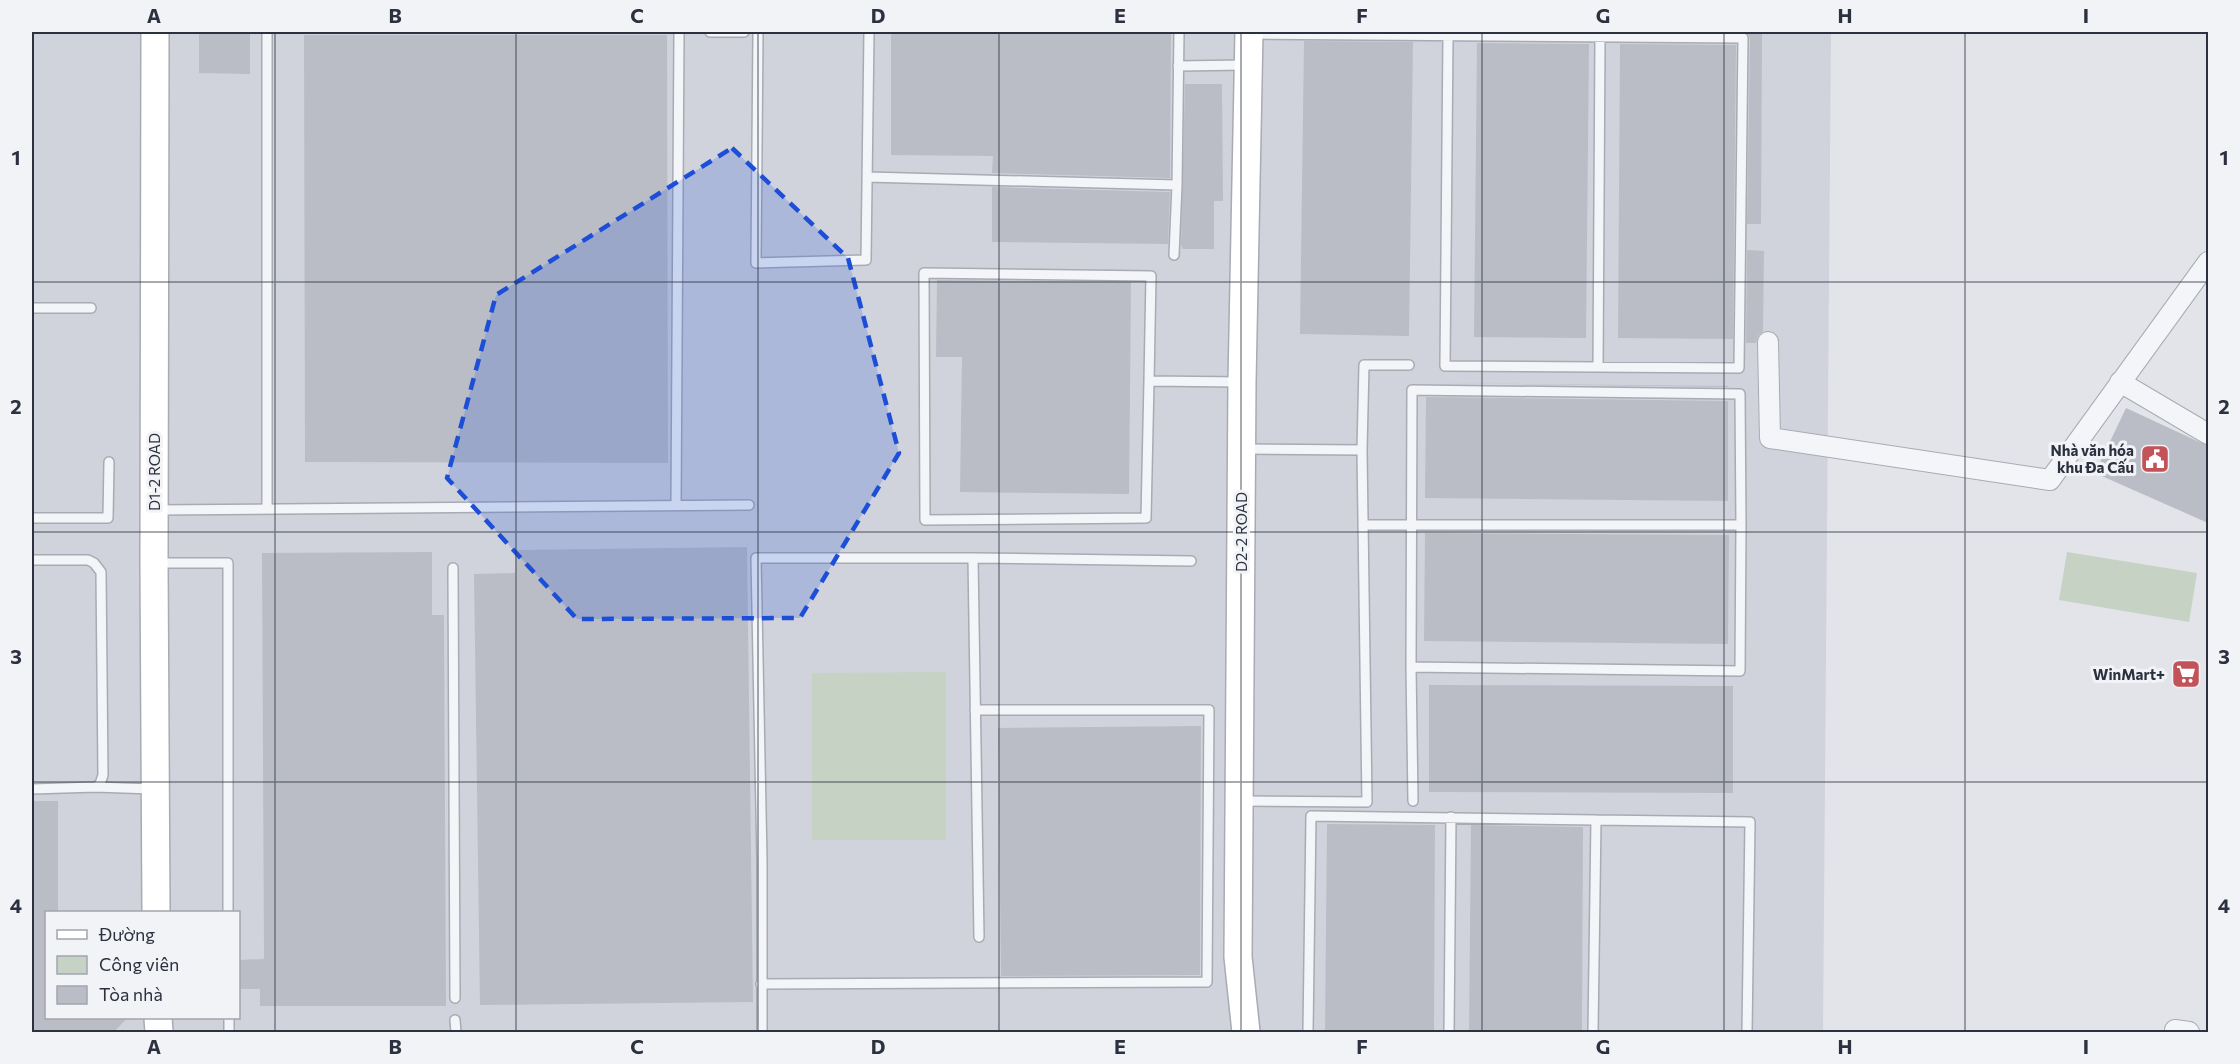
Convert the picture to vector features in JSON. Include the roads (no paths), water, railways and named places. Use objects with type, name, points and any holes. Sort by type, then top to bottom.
[{"type":"main road","name":"D1-2 ROAD","points":[[155,32],[156,911]]},
{"type":"main road","name":"D2-2 ROAD","points":[[1246,1032],[1238,957],[1242,382],[1249,33]]},
{"type":"street","points":[[1768,342],[1770,438],[2050,480],[2208,262]]},
{"type":"street","points":[[2120,382],[2208,434]]},
{"type":"lane","points":[[267,32],[267,507]]},
{"type":"lane","points":[[676,505],[679,32]]},
{"type":"lane","points":[[710,32],[744,32]]},
{"type":"lane","points":[[758,32],[756,263],[866,260],[869,32]]},
{"type":"lane","points":[[1174,255],[1179,32]]},
{"type":"lane","points":[[1249,33],[1743,38],[1739,368],[1445,366],[1448,36]]},
{"type":"lane","points":[[1598,367],[1600,37]]},
{"type":"lane","points":[[1178,66],[1248,65]]},
{"type":"lane","points":[[867,177],[1177,185]]},
{"type":"lane","points":[[924,273],[1151,276],[1149,381],[1146,518],[925,520],[924,273]]},
{"type":"lane","points":[[32,308],[91,308]]},
{"type":"lane","points":[[1240,801],[1367,802],[1362,450],[1364,365],[1409,365]]},
{"type":"lane","points":[[1149,381],[1242,382]]},
{"type":"lane","points":[[1412,668],[1740,671],[1740,393],[1412,390],[1411,525],[1412,668],[1413,801]]},
{"type":"lane","points":[[1242,449],[1362,450]]},
{"type":"lane","points":[[32,518],[108,518],[109,462]]},
{"type":"lane","points":[[154,510],[267,507],[749,505]]},
{"type":"lane","points":[[1363,525],[1741,525]]},
{"type":"lane","points":[[762,1032],[762,861],[756,558],[1191,561]]},
{"type":"lane","points":[[973,558],[979,937]]},
{"type":"lane","points":[[32,560],[88,560],[94,563],[100,572],[103,775],[100,784],[95,787]]},
{"type":"lane","points":[[154,563],[228,563],[228,911]]},
{"type":"lane","points":[[453,568],[455,998]]},
{"type":"lane","points":[[761,984],[1208,982],[1209,710],[975,710]]},
{"type":"lane","points":[[32,789],[95,787],[156,789]]},
{"type":"lane","points":[[1308,1032],[1311,816],[1750,822],[1747,1032]]},
{"type":"lane","points":[[1449,1032],[1451,817]]},
{"type":"lane","points":[[1593,1032],[1596,820]]},
{"type":"lane","points":[[455,1020],[456,1032]]},
{"type":"place","name":"Nhà văn hóa khu Đa Cấu","points":[[2155,459]]},
{"type":"place","name":"WinMart+","points":[[2186,674]]}]
